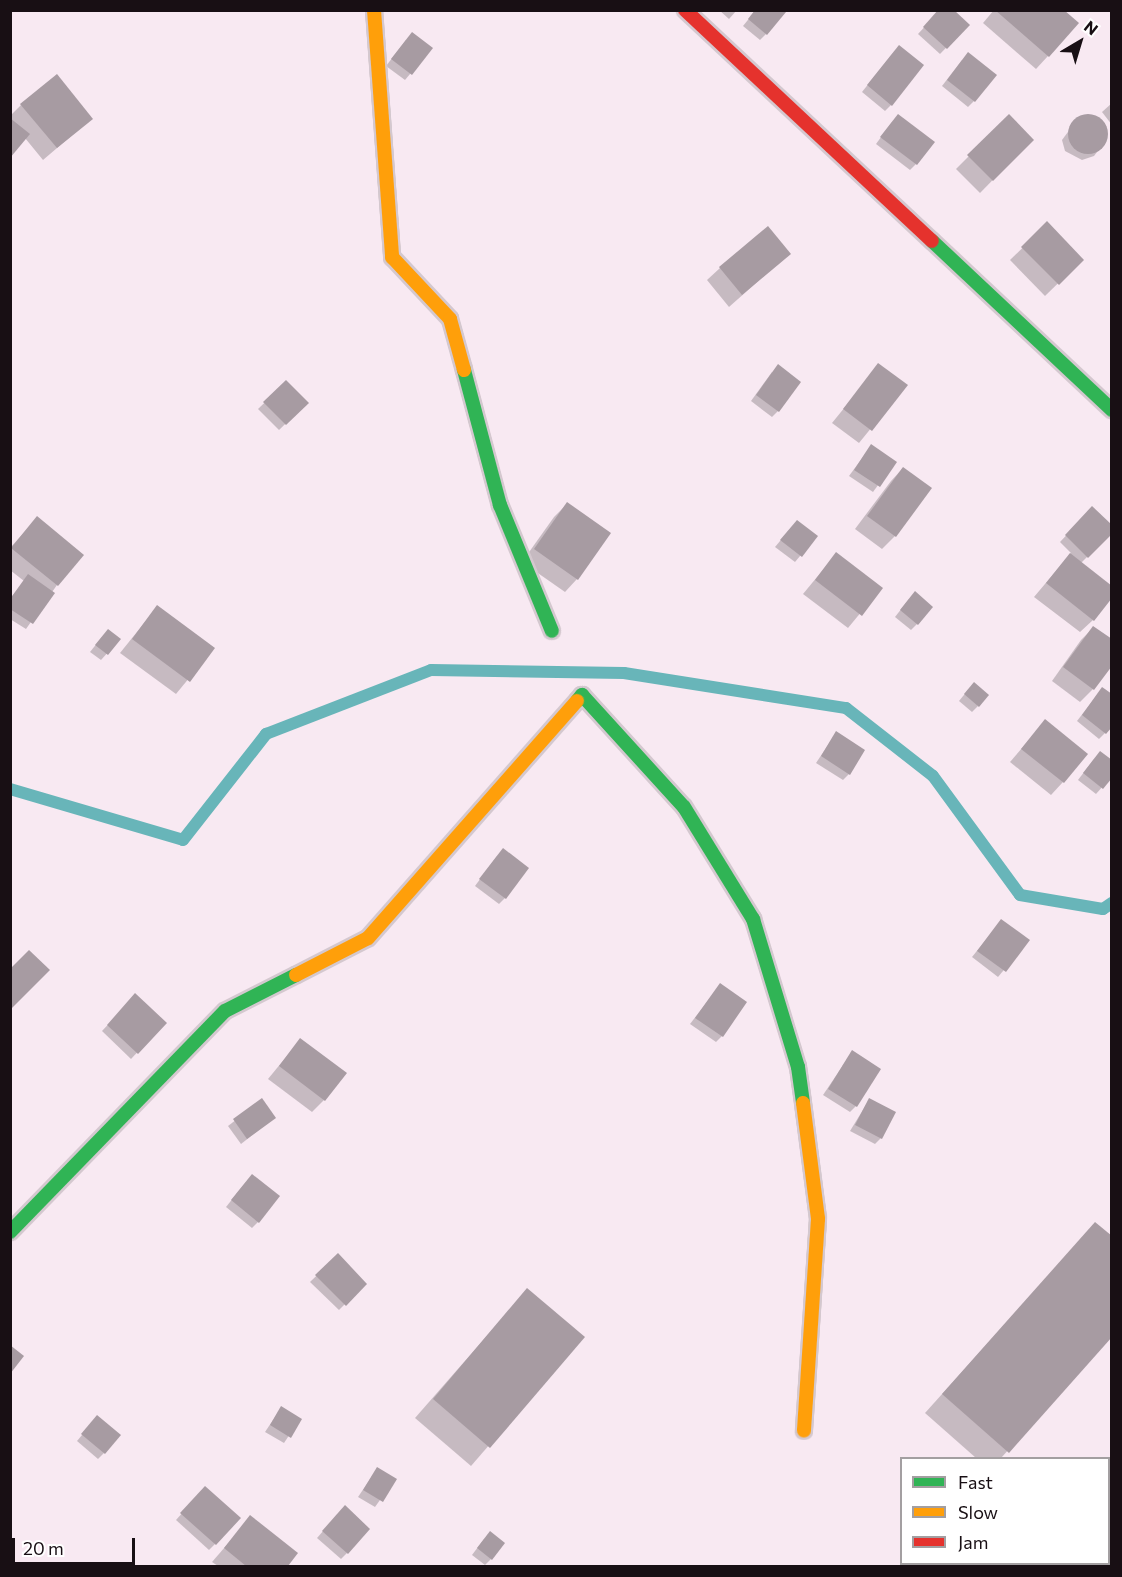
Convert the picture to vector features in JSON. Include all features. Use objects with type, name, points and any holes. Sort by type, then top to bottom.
[{"type":"street","points":[[374,10],[392,257],[450,319],[500,505],[552,631]]},
{"type":"street","points":[[686,10],[1112,410]]},
{"type":"street","points":[[10,1232],[225,1011],[368,938],[582,695],[684,807],[753,919],[767,964],[798,1067],[818,1219],[804,1431]]},
{"type":"building","points":[[755,10],[785,10],[786,12],[767,35],[748,19]]},
{"type":"building","points":[[938,10],[954,10],[970,25],[947,49],[923,27]]},
{"type":"building","points":[[995,10],[1064,10],[1079,23],[1049,57]]},
{"type":"building","points":[[412,32],[433,48],[412,75],[391,59]]},
{"type":"building","points":[[899,45],[924,65],[892,106],[867,85]]},
{"type":"building","points":[[968,52],[997,75],[975,102],[947,80]]},
{"type":"building","points":[[57,74],[93,119],[57,148],[20,104]]},
{"type":"building","points":[[898,114],[935,142],[917,165],[880,137]]},
{"type":"building","points":[[1009,114],[1034,140],[993,181],[967,155]]},
{"type":"building","points":[[1088,114],[1096,115],[1102,120],[1107,126],[1107,142],[1102,148],[1096,153],[1088,154],[1080,153],[1074,148],[1069,142],[1068,134],[1069,126],[1074,120],[1080,115]]},
{"type":"building","points":[[10,118],[30,134],[10,158]]},
{"type":"building","points":[[1047,221],[1084,260],[1059,285],[1021,247]]},
{"type":"building","points":[[768,226],[791,254],[742,295],[719,267]]},
{"type":"building","points":[[878,363],[908,385],[872,431],[843,409]]},
{"type":"building","points":[[778,364],[801,382],[779,412],[756,395]]},
{"type":"building","points":[[286,380],[309,403],[286,425],[263,402]]},
{"type":"building","points":[[871,444],[897,462],[880,487],[854,470]]},
{"type":"building","points":[[903,467],[932,488],[896,537],[867,516]]},
{"type":"building","points":[[567,502],[611,533],[578,580],[534,549]]},
{"type":"building","points":[[1092,506],[1112,525],[1112,534],[1088,558],[1065,535]]},
{"type":"building","points":[[37,516],[84,555],[58,586],[11,548]]},
{"type":"building","points":[[797,520],[818,536],[802,557],[780,540]]},
{"type":"building","points":[[836,552],[883,588],[862,616],[815,580]]},
{"type":"building","points":[[1070,553],[1112,586],[1112,598],[1094,621],[1046,583]]},
{"type":"building","points":[[28,574],[55,593],[33,624],[10,609],[10,599]]},
{"type":"building","points":[[915,591],[933,607],[918,625],[900,610]]},
{"type":"building","points":[[157,605],[215,648],[190,682],[132,639]]},
{"type":"building","points":[[1093,626],[1112,639],[1112,666],[1094,690],[1063,667]]},
{"type":"building","points":[[108,629],[121,639],[108,655],[95,645]]},
{"type":"building","points":[[974,682],[989,695],[979,707],[964,694]]},
{"type":"building","points":[[1102,687],[1112,694],[1112,727],[1106,734],[1082,715]]},
{"type":"building","points":[[1045,719],[1088,754],[1064,783],[1021,749]]},
{"type":"building","points":[[836,731],[865,750],[850,775],[821,756]]},
{"type":"building","points":[[1100,751],[1112,760],[1112,778],[1103,789],[1083,773]]},
{"type":"building","points":[[503,848],[529,868],[506,899],[479,879]]},
{"type":"building","points":[[1001,919],[1030,940],[1006,972],[977,951]]},
{"type":"building","points":[[29,950],[50,970],[10,1010],[10,969]]},
{"type":"building","points":[[720,983],[747,1002],[723,1037],[695,1018]]},
{"type":"building","points":[[135,993],[167,1023],[138,1054],[107,1025]]},
{"type":"building","points":[[300,1038],[347,1073],[325,1101],[279,1066]]},
{"type":"building","points":[[852,1050],[881,1069],[857,1107],[828,1089]]},
{"type":"building","points":[[262,1098],[276,1118],[247,1139],[233,1119]]},
{"type":"building","points":[[869,1098],[896,1112],[882,1139],[855,1125]]},
{"type":"building","points":[[252,1174],[280,1196],[259,1223],[231,1200]]},
{"type":"building","points":[[1095,1222],[1112,1236],[1112,1337],[1009,1453],[942,1394]]},
{"type":"building","points":[[338,1253],[367,1284],[346,1306],[315,1275]]},
{"type":"building","points":[[527,1288],[585,1337],[490,1448],[433,1399]]},
{"type":"building","points":[[10,1345],[24,1356],[10,1374]]},
{"type":"building","points":[[281,1406],[302,1419],[291,1438],[270,1425]]},
{"type":"building","points":[[97,1415],[121,1435],[105,1454],[81,1434]]},
{"type":"building","points":[[377,1467],[397,1479],[383,1502],[363,1490]]},
{"type":"building","points":[[205,1486],[241,1518],[216,1545],[180,1513]]},
{"type":"building","points":[[345,1505],[370,1529],[348,1554],[322,1531]]},
{"type":"building","points":[[250,1515],[298,1553],[288,1566],[246,1566],[224,1548]]},
{"type":"building","points":[[490,1531],[505,1543],[492,1560],[477,1548]]},
{"type":"waterway","points":[[10,789],[183,840],[266,734],[431,670],[624,673],[846,708],[933,776],[1020,895],[1103,909],[1112,903]]},
{"type":"traffic: fast","points":[[932,241],[1112,410]]},
{"type":"traffic: fast","points":[[464,370],[500,505],[552,631]]},
{"type":"traffic: fast","points":[[577,701],[582,695],[684,807],[753,919],[798,1067],[803,1103]]},
{"type":"traffic: fast","points":[[10,1232],[225,1011],[296,975]]},
{"type":"traffic: slow","points":[[374,10],[392,257],[450,319],[464,370]]},
{"type":"traffic: slow","points":[[296,975],[368,938],[577,701]]},
{"type":"traffic: slow","points":[[803,1103],[818,1219],[804,1431]]},
{"type":"traffic: jam","points":[[685,10],[932,241]]}]
